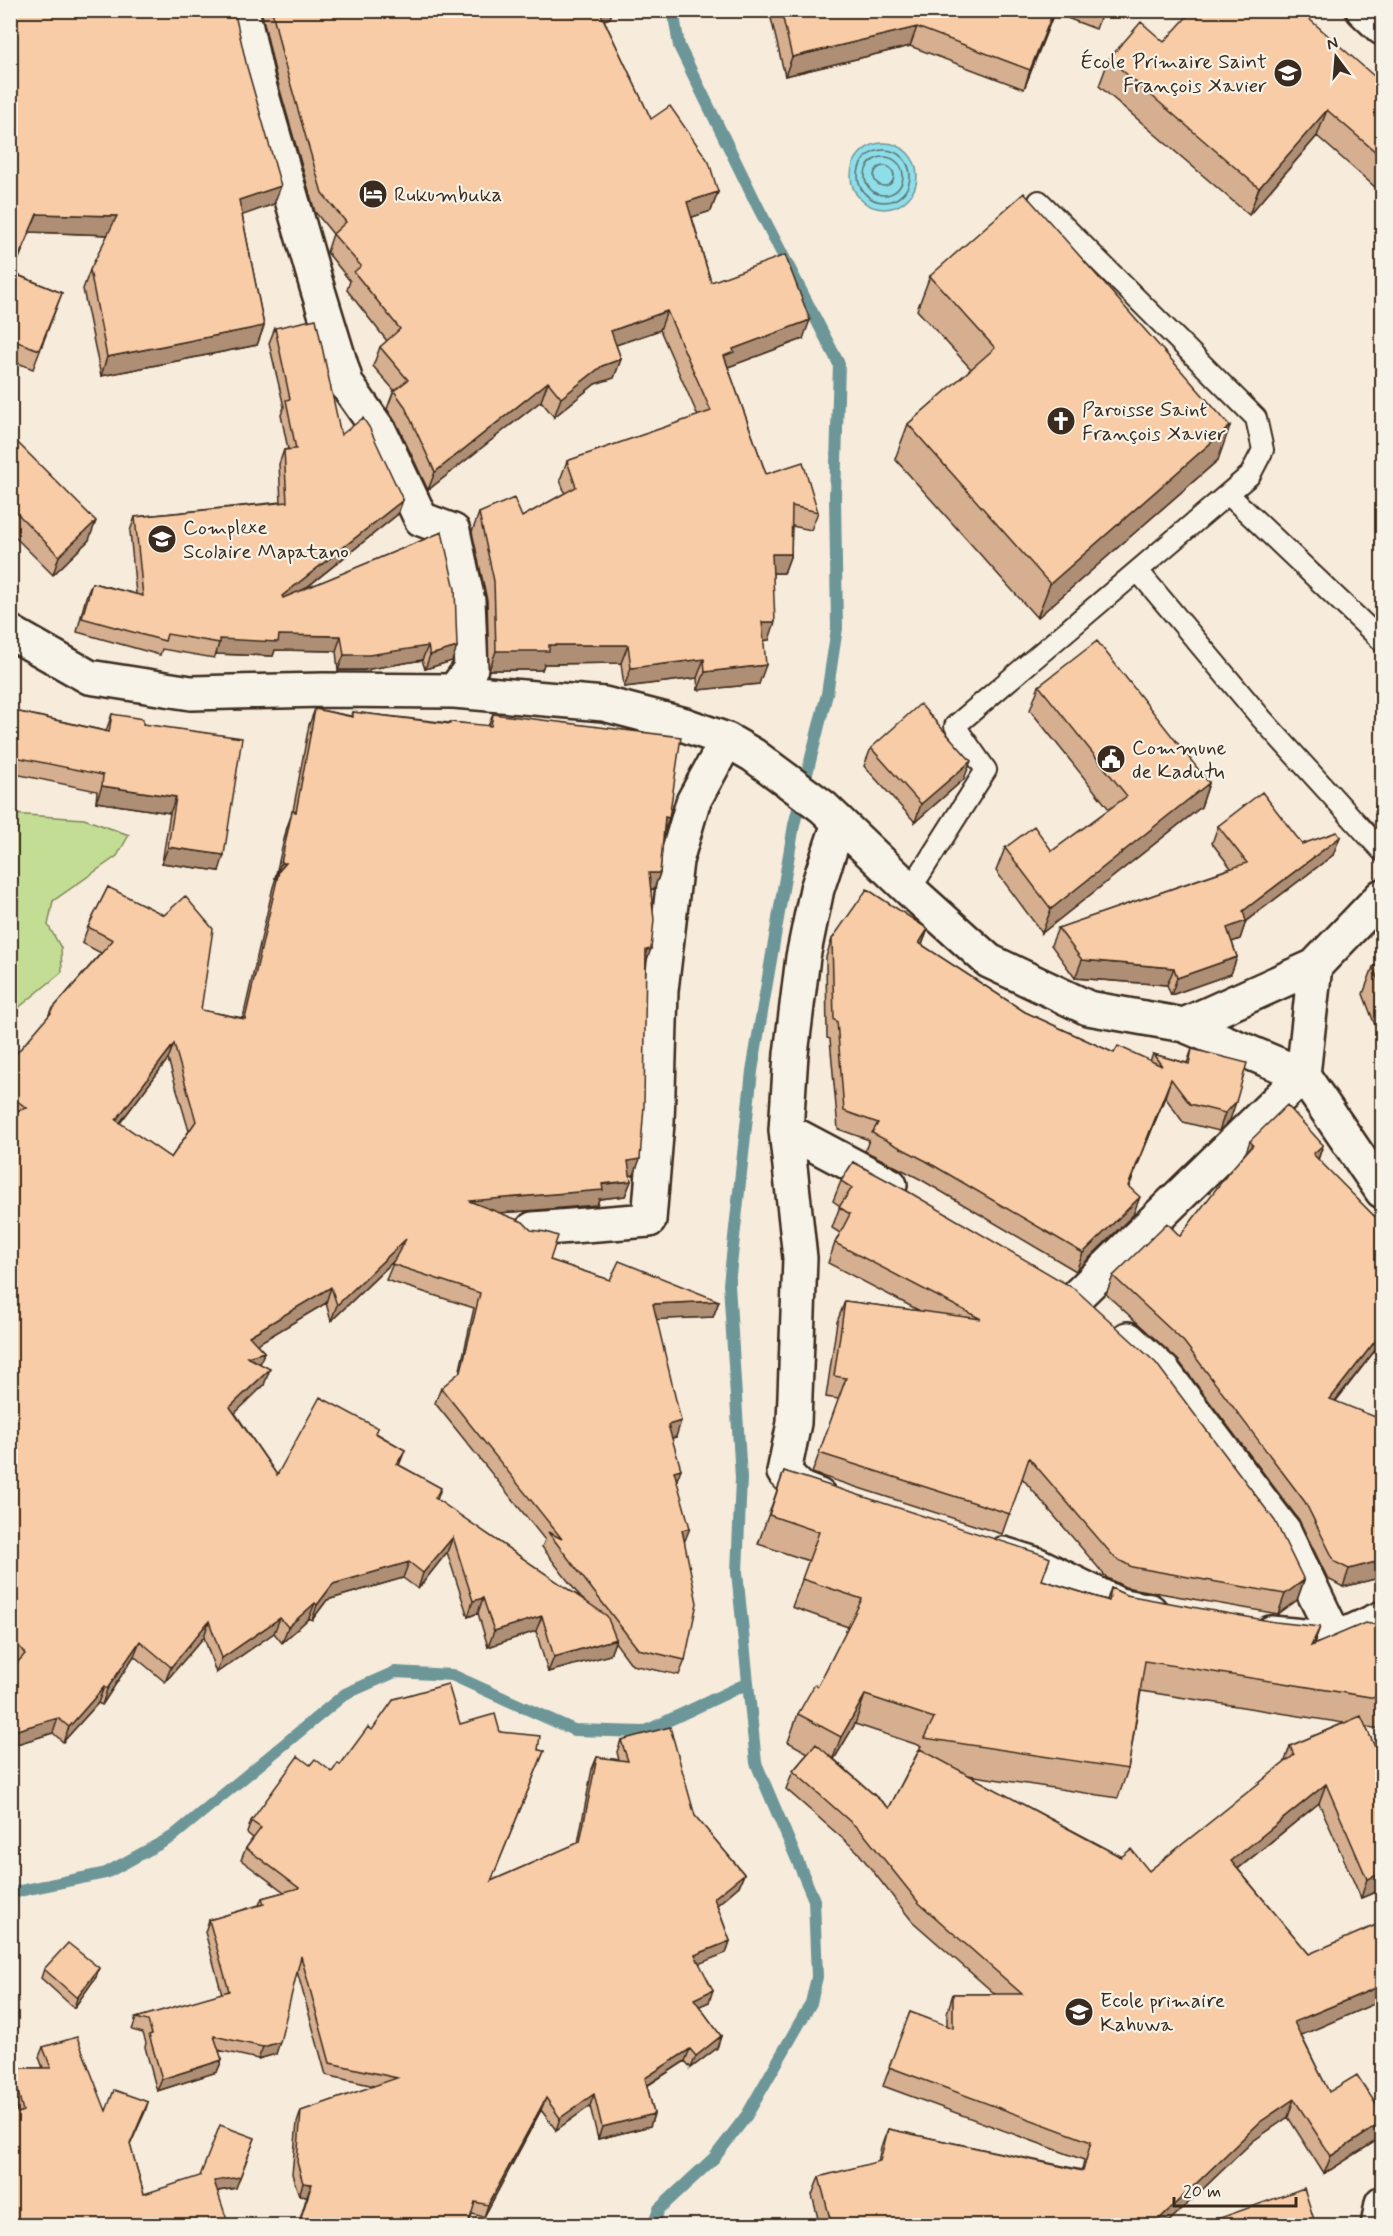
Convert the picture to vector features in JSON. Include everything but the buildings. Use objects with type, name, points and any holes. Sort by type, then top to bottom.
[{"type":"street","points":[[242,10],[258,81],[347,385],[380,432],[421,519],[453,531],[468,601],[471,668],[454,691]]},
{"type":"street","points":[[1363,10],[1383,28]]},
{"type":"street","points":[[10,632],[89,677],[191,693],[323,690],[454,691],[604,704],[686,725],[740,748],[831,815],[989,961],[1088,1008],[1184,1025],[1303,1075],[1383,1191]]},
{"type":"street","points":[[533,1229],[649,1220],[657,1123],[661,990],[676,861],[693,802],[740,748]]},
{"type":"street","points":[[831,815],[803,957],[791,1054],[786,1130],[800,1258],[794,1423],[784,1472],[801,1489],[845,1504]]},
{"type":"street","points":[[1184,1025],[1315,966],[1383,896]]},
{"type":"street","points":[[1079,1293],[1303,1075],[1315,966]]},
{"type":"street","points":[[786,1130],[921,1202]]},
{"type":"street","points":[[1049,1276],[1079,1293],[1162,1371],[1284,1531],[1336,1639]]},
{"type":"street","points":[[970,1544],[1038,1565],[1119,1605],[1176,1616]]},
{"type":"street","points":[[1245,1628],[1336,1639],[1383,1618]]},
{"type":"street","points":[[1378,2226],[1383,2203]]},
{"type":"lane","points":[[910,890],[986,770],[955,726],[1228,495],[1250,475],[1263,450],[1256,418],[1039,201]]},
{"type":"lane","points":[[1228,495],[1383,641]]},
{"type":"lane","points":[[1138,571],[1262,719],[1383,851]]},
{"type":"green space","points":[[11,814],[84,819],[129,835],[117,856],[53,901],[48,925],[61,948],[62,972],[11,1014]]},
{"type":"water","points":[[884,143],[896,146],[907,153],[914,164],[917,176],[914,188],[907,199],[896,206],[884,209],[872,206],[861,199],[854,188],[851,176],[854,164],[861,153],[872,146]]},
{"type":"waterway","points":[[653,2226],[659,2209],[714,2158],[747,2115],[811,2003],[817,1977],[814,1900],[756,1763],[737,1572],[741,1478],[729,1284],[752,1071],[794,825],[827,694],[837,628],[835,496],[839,364],[679,46],[673,10]]},
{"type":"waterway","points":[[10,1893],[106,1873],[172,1837],[345,1694],[395,1672],[452,1675],[574,1730],[644,1732],[748,1683]]},
{"type":"place","name":"École Primaire Saint François Xavier","points":[[1288,73]]},
{"type":"place","name":"Rukumbuka","points":[[373,194]]},
{"type":"place","name":"Paroisse Saint François Xavier","points":[[1061,421]]},
{"type":"place","name":"Complexe Scolaire Mapatano","points":[[162,539]]},
{"type":"place","name":"Commune de Kadutu","points":[[1111,759]]},
{"type":"place","name":"Ecole primaire Kahuwa","points":[[1079,2012]]}]
